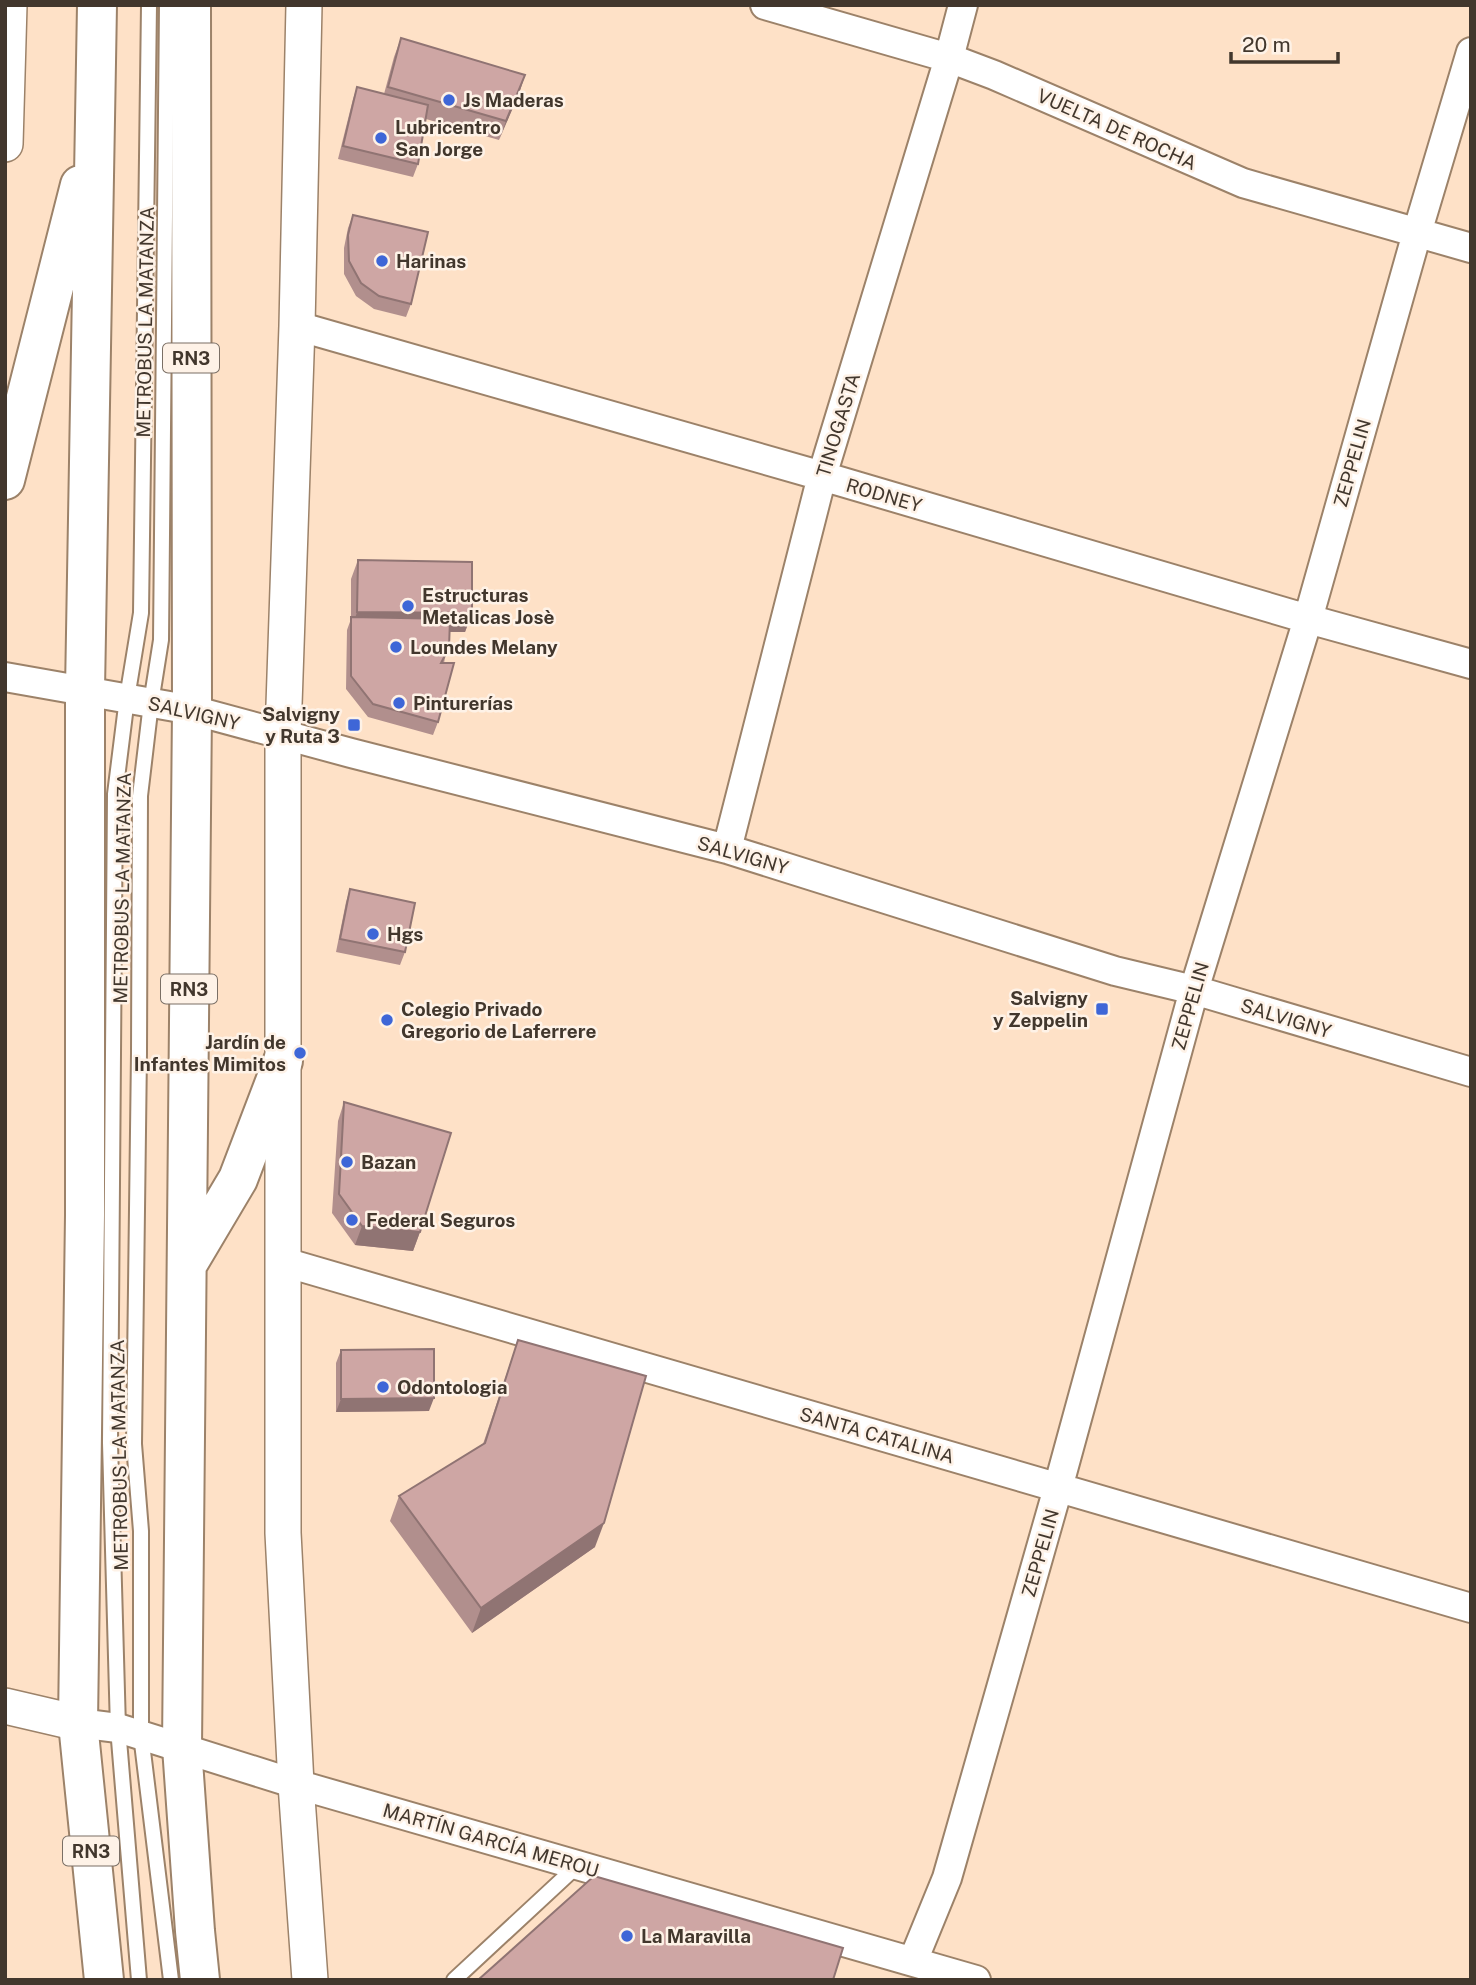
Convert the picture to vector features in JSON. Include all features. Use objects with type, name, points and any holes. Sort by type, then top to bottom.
[{"type":"highway","name":"RN3","points":[[97,5],[85,690],[85,1216],[78,1723],[104,1980]]},
{"type":"highway","name":"RN3","points":[[191,5],[192,710],[182,1747],[200,1980]]},
{"type":"highway","points":[[5,480],[95,122]]},
{"type":"highway","points":[[186,1267],[238,1179],[283,1061]]},
{"type":"street","points":[[5,144],[9,5]]},
{"type":"street","points":[[304,5],[297,326],[283,734],[284,1533],[296,1784],[310,1980]]},
{"type":"street","name":"VUELTA DE ROCHA","points":[[765,5],[949,58],[994,75],[1242,184],[1471,248]]},
{"type":"street","name":"TINOGASTA","points":[[727,849],[822,476],[963,5]]},
{"type":"street","name":"ZEPPELIN","points":[[913,1961],[947,1878],[1058,1488],[1194,990],[1308,619],[1471,52]]},
{"type":"street","name":"RODNEY","points":[[297,326],[1471,664]]},
{"type":"street","name":"SALVIGNY","points":[[5,677],[192,710],[727,849],[1115,971],[1194,990],[1471,1072]]},
{"type":"street","name":"SANTA CATALINA","points":[[284,1262],[1471,1608]]},
{"type":"street","name":"MARTÍN GARCÍA MEROU","points":[[5,1706],[78,1723],[130,1731],[296,1784],[975,1980]]},
{"type":"lane","name":"METROBUS LA MATANZA","points":[[149,5],[139,700],[139,1053],[134,1444],[141,1531],[130,1731],[170,1980]]},
{"type":"lane","name":"METROBUS LA MATANZA","points":[[139,1980],[130,1731],[110,1443],[116,794],[139,700],[161,640],[167,5]]},
{"type":"lane","points":[[179,1898],[182,1747]]},
{"type":"lane","points":[[454,1980],[578,1865]]},
{"type":"lane","points":[[177,1980],[178,1925]]},
{"type":"building","points":[[401,38],[525,75],[506,121],[388,87]]},
{"type":"building","name":"Lubricentro San Jorge","points":[[357,87],[428,105],[418,164],[343,146]]},
{"type":"building","name":"Harinas","points":[[353,215],[428,232],[411,304],[379,296],[361,283],[349,261],[348,235]]},
{"type":"building","points":[[358,560],[472,562],[472,613],[357,612]]},
{"type":"building","points":[[351,617],[450,619],[449,648],[441,663],[454,663],[438,722],[373,704],[351,676]]},
{"type":"building","name":"Hgs","points":[[350,889],[415,903],[405,952],[340,939]]},
{"type":"building","points":[[344,1102],[451,1133],[420,1232],[362,1226],[339,1194]]},
{"type":"building","points":[[518,1340],[646,1376],[604,1523],[481,1608],[399,1496],[485,1443]]},
{"type":"building","name":"Odontologia","points":[[434,1349],[434,1398],[341,1399],[341,1350]]},
{"type":"building","name":"La Maravilla","points":[[594,1876],[843,1948],[833,1980],[478,1980]]},
{"type":"place","name":"Js Maderas","points":[[449,100]]},
{"type":"place","name":"Lubricentro San Jorge","points":[[381,138]]},
{"type":"place","name":"Harinas","points":[[382,261]]},
{"type":"place","name":"Estructuras Metalicas Josè","points":[[408,606]]},
{"type":"place","name":"Loundes Melany","points":[[396,647]]},
{"type":"place","name":"Pinturerías","points":[[399,703]]},
{"type":"place","name":"Salvigny y Ruta 3","points":[[354,725]]},
{"type":"place","name":"Hgs","points":[[373,934]]},
{"type":"place","name":"Salvigny y Zeppelin","points":[[1102,1009]]},
{"type":"place","name":"Colegio Privado Gregorio de Laferrere","points":[[387,1020]]},
{"type":"place","name":"Jardín de Infantes Mimitos","points":[[300,1053]]},
{"type":"place","name":"Bazan","points":[[347,1162]]},
{"type":"place","name":"Federal Seguros","points":[[352,1220]]},
{"type":"place","name":"Odontologia","points":[[383,1387]]},
{"type":"place","name":"La Maravilla","points":[[627,1936]]}]
